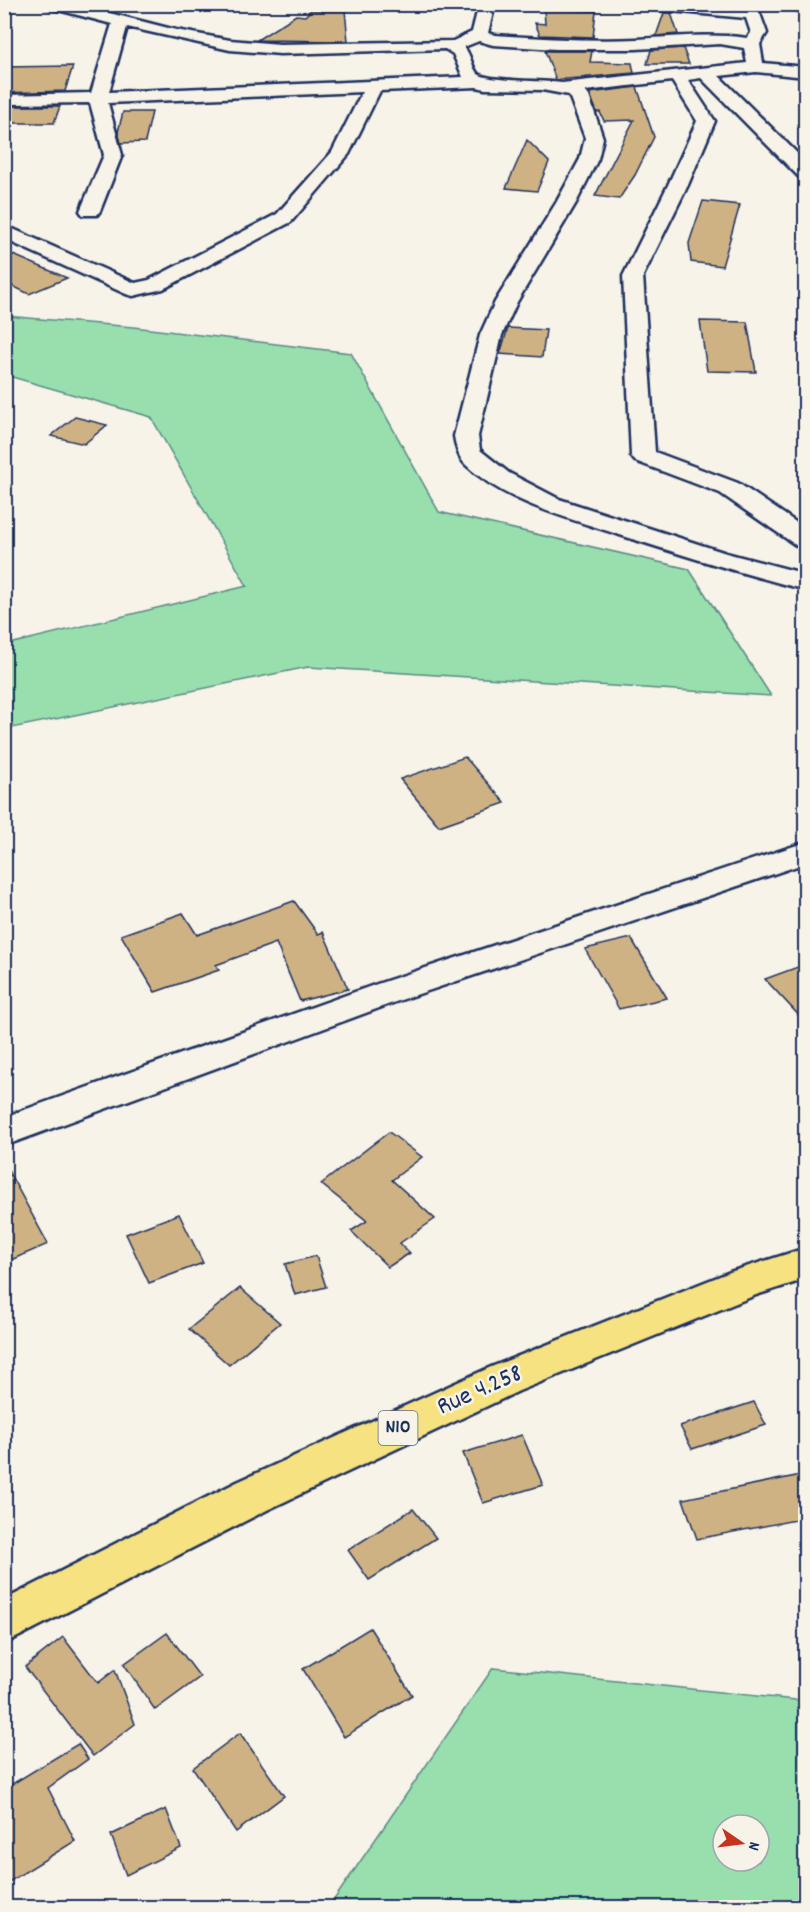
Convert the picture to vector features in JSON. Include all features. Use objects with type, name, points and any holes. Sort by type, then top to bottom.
[{"type":"highway","name":"Rue 4.258","points":[[4,1623],[252,1496],[505,1379],[744,1283],[806,1263]]},
{"type":"street","points":[[53,4],[194,39],[270,48],[333,49],[439,43],[455,45],[479,35],[493,40],[556,44],[636,44],[720,39],[752,44]]},
{"type":"street","points":[[479,35],[487,4]]},
{"type":"street","points":[[648,4],[657,7],[678,6],[753,14],[759,33],[752,44],[756,67]]},
{"type":"street","points":[[791,4],[806,8]]},
{"type":"street","points":[[90,212],[113,155],[99,98],[121,20]]},
{"type":"street","points":[[455,45],[460,51],[469,78],[475,82]]},
{"type":"street","points":[[564,88],[756,67],[806,72]]},
{"type":"street","points":[[706,73],[806,173]]},
{"type":"street","points":[[677,76],[706,121],[678,185],[633,276],[643,456],[729,488],[806,541]]},
{"type":"street","points":[[8,99],[99,98],[475,82],[542,85],[575,91],[580,96],[594,138],[593,151],[566,203],[506,302],[491,334],[466,436],[468,450],[474,459],[500,478],[550,504],[717,558],[806,582]]},
{"type":"street","points":[[4,231],[133,290],[156,285],[284,218],[340,154],[374,86]]},
{"type":"street","points":[[4,1132],[389,992],[806,852]]},
{"type":"green space","points":[[5,316],[133,327],[351,353],[439,512],[689,569],[771,696],[308,667],[7,729],[4,725],[5,645],[247,586],[151,417],[5,375]]},
{"type":"green space","points":[[493,1668],[805,1701],[805,1907],[329,1907]]},
{"type":"building","points":[[544,9],[596,11],[593,37],[540,35],[535,23],[545,24]]},
{"type":"building","points":[[311,10],[345,10],[348,41],[257,40],[296,15],[305,16]]},
{"type":"building","points":[[664,13],[671,13],[678,34],[656,36]]},
{"type":"building","points":[[683,48],[689,64],[647,64],[651,50]]},
{"type":"building","points":[[545,51],[592,51],[590,62],[632,63],[634,73],[556,80]]},
{"type":"building","points":[[73,66],[65,91],[4,93],[4,67]]},
{"type":"building","points":[[637,87],[654,137],[635,175],[619,199],[595,196],[634,120],[604,121],[600,112],[597,112],[589,93]]},
{"type":"building","points":[[4,105],[60,106],[54,123],[4,123]]},
{"type":"building","points":[[123,112],[152,112],[145,142],[121,143],[118,132]]},
{"type":"building","points":[[527,140],[549,162],[537,191],[506,188]]},
{"type":"building","points":[[703,201],[740,205],[722,266],[691,262],[689,243]]},
{"type":"building","points":[[4,251],[67,278],[29,294],[4,282]]},
{"type":"building","points":[[700,321],[747,322],[756,372],[707,371]]},
{"type":"building","points":[[508,328],[546,330],[542,357],[500,354]]},
{"type":"building","points":[[75,417],[107,425],[84,444],[51,436]]},
{"type":"building","points":[[465,757],[505,803],[439,826],[400,779]]},
{"type":"building","points":[[294,901],[318,934],[323,932],[348,989],[300,1001],[276,943],[216,965],[219,970],[155,992],[121,935],[183,913],[197,935]]},
{"type":"building","points":[[631,938],[667,998],[619,1009],[585,949]]},
{"type":"building","points":[[806,964],[806,1023],[765,979]]},
{"type":"building","points":[[389,1132],[422,1157],[392,1180],[435,1219],[400,1243],[410,1253],[388,1267],[351,1231],[367,1221],[321,1184]]},
{"type":"building","points":[[4,1163],[48,1244],[4,1263]]},
{"type":"building","points":[[179,1214],[203,1263],[149,1283],[126,1234]]},
{"type":"building","points":[[316,1256],[326,1287],[295,1295],[285,1264]]},
{"type":"building","points":[[240,1288],[280,1323],[229,1365],[189,1329]]},
{"type":"building","points":[[754,1402],[766,1425],[692,1449],[680,1426]]},
{"type":"building","points":[[522,1435],[543,1485],[483,1503],[463,1453]]},
{"type":"building","points":[[806,1474],[806,1518],[697,1539],[683,1499]]},
{"type":"building","points":[[413,1509],[436,1538],[369,1580],[348,1550]]},
{"type":"building","points":[[370,1628],[412,1695],[344,1737],[303,1669]]},
{"type":"building","points":[[167,1633],[200,1677],[155,1710],[124,1664]]},
{"type":"building","points":[[63,1637],[98,1683],[115,1670],[135,1724],[93,1756],[25,1667]]},
{"type":"building","points":[[240,1733],[284,1796],[236,1832],[193,1768]]},
{"type":"building","points":[[78,1744],[88,1759],[48,1788],[75,1841],[4,1885],[4,1789]]},
{"type":"building","points":[[166,1809],[181,1848],[126,1875],[111,1835]]}]
